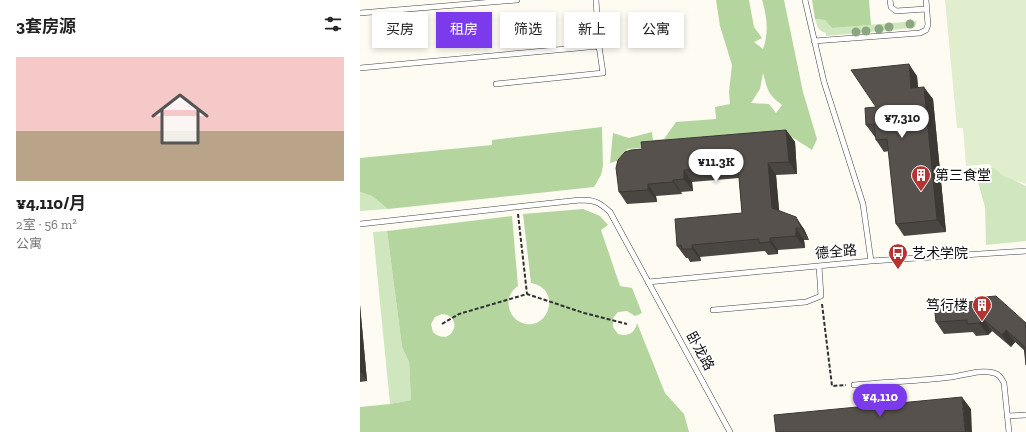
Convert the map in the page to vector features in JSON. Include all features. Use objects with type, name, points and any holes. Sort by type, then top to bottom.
[{"type":"lane","points":[[360,13],[517,0]]},
{"type":"lane","points":[[596,0],[597,12]]},
{"type":"lane","points":[[805,0],[824,82],[862,204],[871,261]]},
{"type":"lane","points":[[890,0],[892,7],[896,11],[926,9]]},
{"type":"lane","points":[[814,41],[920,33],[926,30],[928,25],[926,0]]},
{"type":"lane","points":[[360,68],[577,48]]},
{"type":"lane","points":[[496,84],[603,72],[599,48]]},
{"type":"lane","name":"卧龙路","points":[[360,224],[580,200],[598,201],[610,212],[730,432]]},
{"type":"lane","name":"德全路","points":[[648,282],[871,261],[1026,251]]},
{"type":"lane","points":[[713,310],[806,302],[821,296],[819,266]]},
{"type":"lane","points":[[854,385],[952,377],[972,372],[996,373],[1002,379],[1004,384],[1009,432]]},
{"type":"lane","points":[[1007,416],[1026,415]]},
{"type":"path","points":[[517,207],[527,294]]},
{"type":"path","points":[[442,324],[459,314],[527,294],[584,313],[628,324]]},
{"type":"path","points":[[823,312],[832,386],[854,385]]},
{"type":"green space","points":[[716,0],[749,0],[754,27],[762,38],[754,42],[763,49],[767,24],[762,0],[784,0],[803,92],[817,139],[812,150],[792,137],[627,149],[626,155],[620,160],[610,163],[613,133],[629,138],[652,132],[653,140],[664,139],[676,122],[716,119],[715,107],[730,104],[729,92],[732,65],[720,26]],"holes":[[[763,73],[767,88],[773,97],[782,105],[776,113],[769,104],[751,103],[760,89]]]},
{"type":"green space","points":[[812,0],[869,0],[871,25],[832,28],[825,20],[815,19]]},
{"type":"green space","points":[[945,0],[1026,0],[1026,184],[1005,177],[989,164],[966,166],[963,128],[957,128]]},
{"type":"green space","points":[[815,19],[825,20],[832,28],[917,21],[915,27],[912,28],[826,36],[826,33],[818,28]]},
{"type":"green space","points":[[602,127],[603,166],[601,175],[594,187],[388,209],[372,196],[360,192],[360,158],[492,145],[492,140]]},
{"type":"green space","points":[[999,167],[1012,179],[1026,186],[1026,241],[986,245],[985,207],[974,168]]},
{"type":"green space","points":[[360,192],[372,196],[388,209],[360,211]]},
{"type":"green space","points":[[583,209],[600,216],[608,225],[601,230],[620,286],[632,288],[642,313],[635,316],[627,311],[618,312],[613,318],[613,327],[618,334],[625,335],[633,332],[637,323],[665,393],[684,414],[689,432],[360,432],[360,407],[411,400],[409,362],[402,347],[387,231],[512,216],[518,286],[510,295],[509,307],[511,314],[516,319],[520,322],[530,324],[538,322],[544,317],[548,310],[549,301],[547,293],[541,287],[531,283],[523,214]],"holes":[[[442,314],[449,316],[453,320],[454,325],[450,334],[445,337],[433,332],[431,324],[435,317]]]},
{"type":"green space","points":[[387,231],[402,347],[409,362],[411,400],[390,404],[373,232]]},
{"type":"building","name":"第三食堂","points":[[909,64],[911,88],[924,87],[937,220],[896,224],[887,139],[876,140],[874,124],[866,125],[865,108],[876,107],[851,70]]},
{"type":"building","points":[[786,130],[789,162],[768,163],[772,208],[796,217],[801,228],[796,228],[796,236],[770,238],[770,242],[759,243],[759,239],[692,245],[692,249],[682,249],[681,245],[677,246],[675,219],[742,213],[738,166],[684,170],[684,179],[673,180],[673,182],[648,184],[648,190],[619,192],[616,168],[618,160],[625,152],[642,149],[641,142]]},
{"type":"building","points":[[996,296],[1026,323],[1026,365],[1024,346],[1006,330],[1002,335],[983,319],[979,323],[967,324],[967,320],[936,322],[934,305],[979,301],[975,298]]},
{"type":"building","points":[[962,397],[965,432],[776,432],[774,415]]},
{"type":"place","name":"第三食堂","points":[[921,192]]},
{"type":"place","name":"艺术学院","points":[[898,270]]},
{"type":"place","name":"笃行楼","points":[[982,322]]}]
